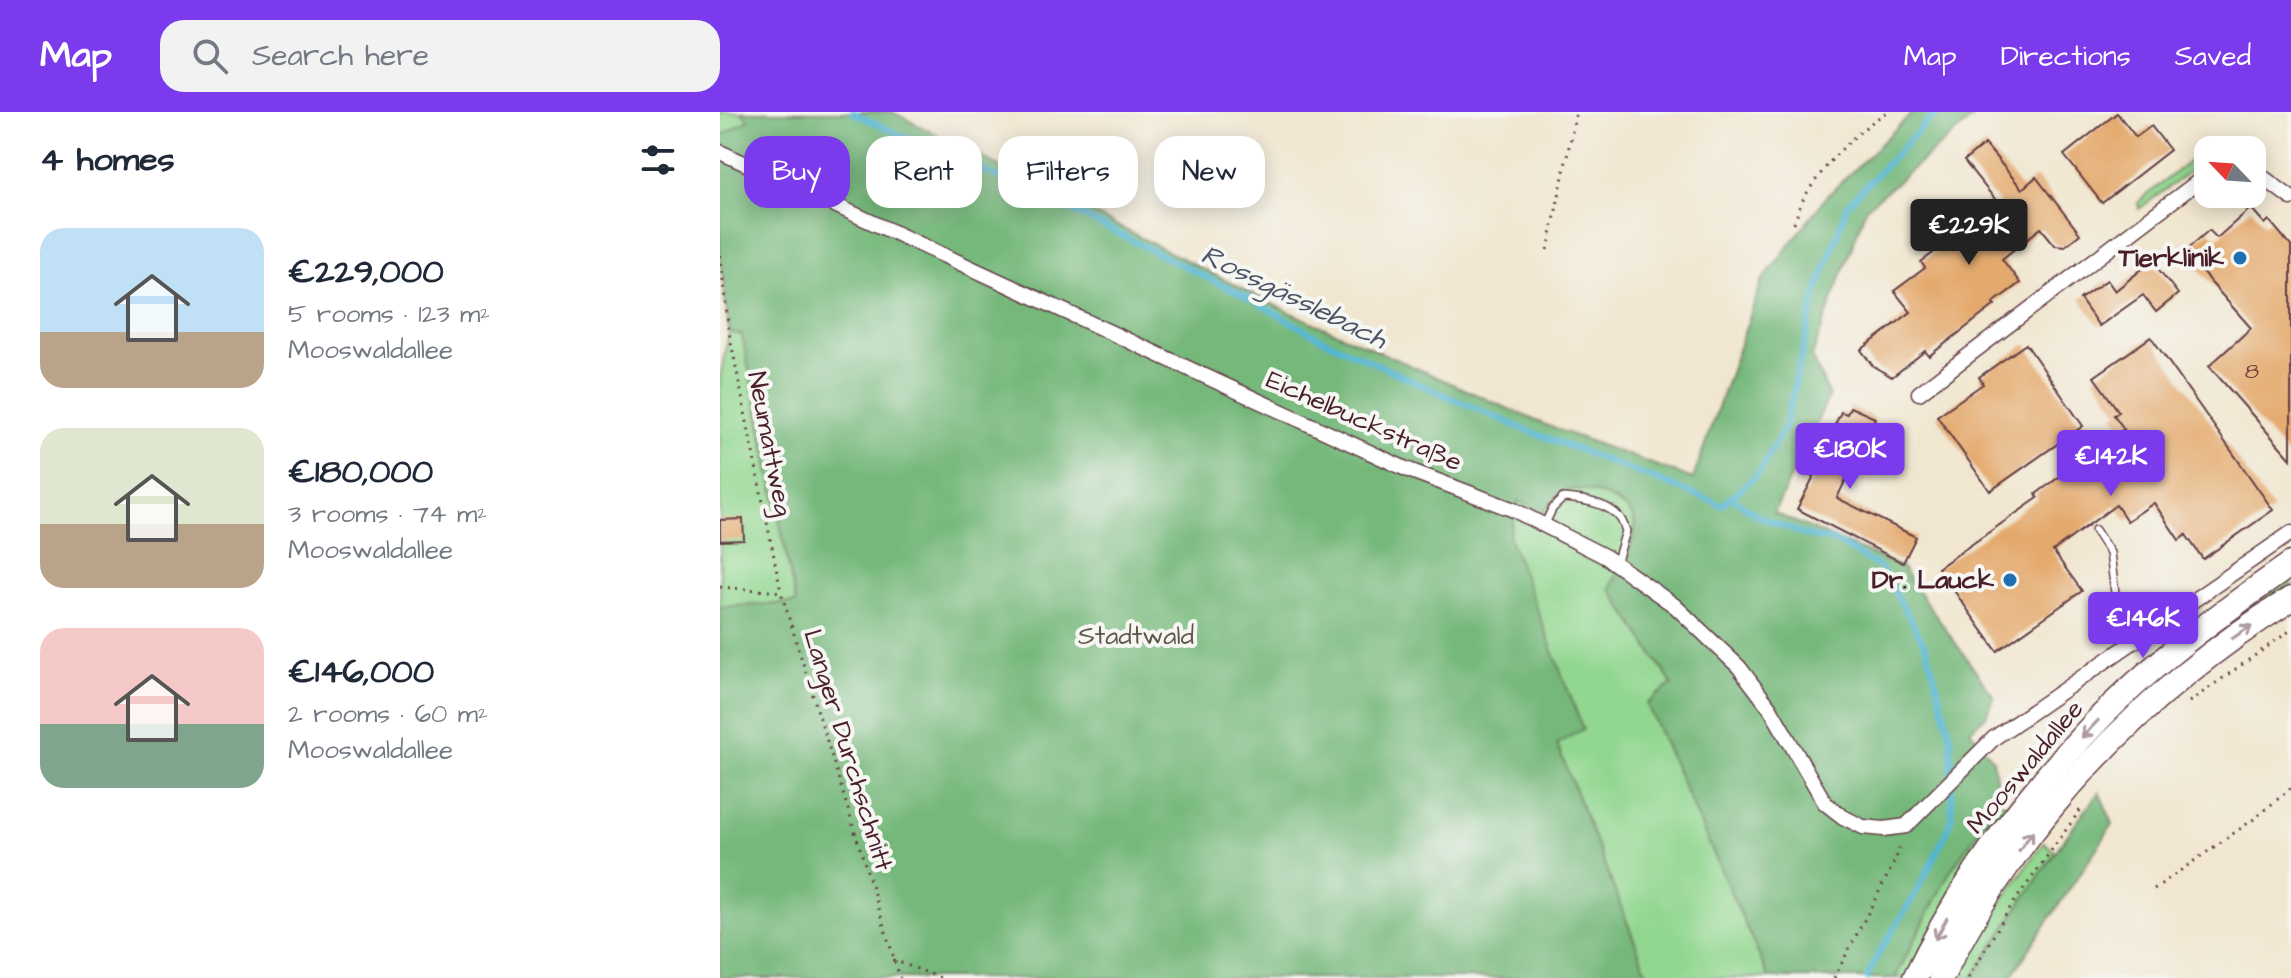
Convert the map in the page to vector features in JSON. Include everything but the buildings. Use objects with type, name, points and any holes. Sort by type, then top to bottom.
[{"type":"main road","name":"Mooswaldallee","points":[[1915,978],[1969,882],[2019,811],[2064,757],[2147,675],[2209,624],[2291,564]]},
{"type":"main road","name":"Mooswaldallee","points":[[1941,978],[1982,905],[2015,856],[2078,776],[2169,687],[2208,655],[2290,601]]},
{"type":"street","name":"Eichelbuckstraße","points":[[720,152],[1392,463],[1514,510],[1606,557],[1675,606],[1739,667],[1770,708],[1825,803],[1863,827],[1884,829],[1906,826]]},
{"type":"street","points":[[2266,179],[2291,198]]},
{"type":"street","points":[[1919,393],[2194,185]]},
{"type":"street","name":"Mooswaldallee","points":[[1906,826],[1994,738],[2291,533]]},
{"type":"lane","points":[[1544,526],[1552,509],[1563,498],[1607,508],[1620,518],[1626,531],[1616,564]]},
{"type":"lane","points":[[2095,530],[2110,553],[2115,593],[2122,609],[2142,637]]},
{"type":"path","points":[[1548,250],[1576,112]]},
{"type":"path","points":[[1794,223],[1805,195],[1836,155],[1887,112]]},
{"type":"path","name":"Neumattweg","points":[[720,255],[729,332],[781,592]]},
{"type":"path","points":[[720,587],[781,592]]},
{"type":"path","name":"Langer Durchschnitt","points":[[781,592],[900,978]]},
{"type":"path","points":[[2179,709],[2291,630]]},
{"type":"path","points":[[2154,889],[2254,819],[2291,788]]},
{"type":"path","points":[[1968,978],[2010,908],[2083,806]]},
{"type":"path","points":[[1834,978],[1895,861],[1906,826]]},
{"type":"path","points":[[893,960],[941,978]]},
{"type":"green space","points":[[720,112],[742,112],[749,120],[720,137]]},
{"type":"green space","name":"Stadtwald","points":[[742,112],[892,112],[940,136],[866,136],[866,208],[982,208],[982,157],[998,166],[998,208],[1082,208],[1280,308],[1548,426],[1693,479],[1762,281],[1827,196],[1913,112],[1980,112],[1866,208],[1812,356],[1829,396],[1774,513],[1901,567],[1994,697],[1986,716],[1970,730],[1993,760],[2000,800],[1950,871],[1895,978],[1769,978],[1647,704],[1672,684],[1610,588],[1633,539],[1635,523],[1632,515],[1606,497],[1574,489],[1559,494],[1544,512],[1518,501],[1509,537],[1583,729],[1557,744],[1649,978],[720,978],[720,607],[796,603],[742,335],[729,332],[720,255],[720,137],[748,120]]},
{"type":"green space","points":[[2194,158],[2194,168],[2139,209],[2138,203]]},
{"type":"green space","points":[[729,332],[742,334],[796,603],[720,607],[720,378]]},
{"type":"green space","points":[[1583,489],[1619,502],[1629,510],[1634,520],[1632,544],[1610,588],[1672,684],[1647,704],[1769,978],[1649,978],[1557,744],[1509,537],[1518,500]]},
{"type":"green space","points":[[2291,576],[2291,586],[2225,631],[2162,680],[1931,978],[1926,978],[2078,758],[2128,705],[2195,647]]},
{"type":"green space","points":[[2099,792],[2113,824],[2010,978],[1972,978],[2055,852]]},
{"type":"green space","points":[[2000,800],[2011,810],[1908,978],[1895,978],[1950,871]]},
{"type":"green space","points":[[2044,842],[2055,852],[1972,978],[1958,978],[1998,908]]},
{"type":"waterway","name":"Rossgässlebach","points":[[852,112],[1042,196],[1248,298],[1320,338],[1424,386],[1521,428],[1722,505],[1758,474],[1785,426],[1816,294],[1848,204],[1931,118],[1943,112]]},
{"type":"waterway","name":"Rossgässlebach","points":[[1731,497],[1758,516],[1807,536],[1834,541],[1881,568],[1927,649],[1951,738],[1952,815],[1947,832],[1916,893],[1867,978]]},
{"type":"place","name":"Tierklinik","points":[[2240,258]]},
{"type":"place","name":"Dr. Lauck","points":[[2010,580]]}]
